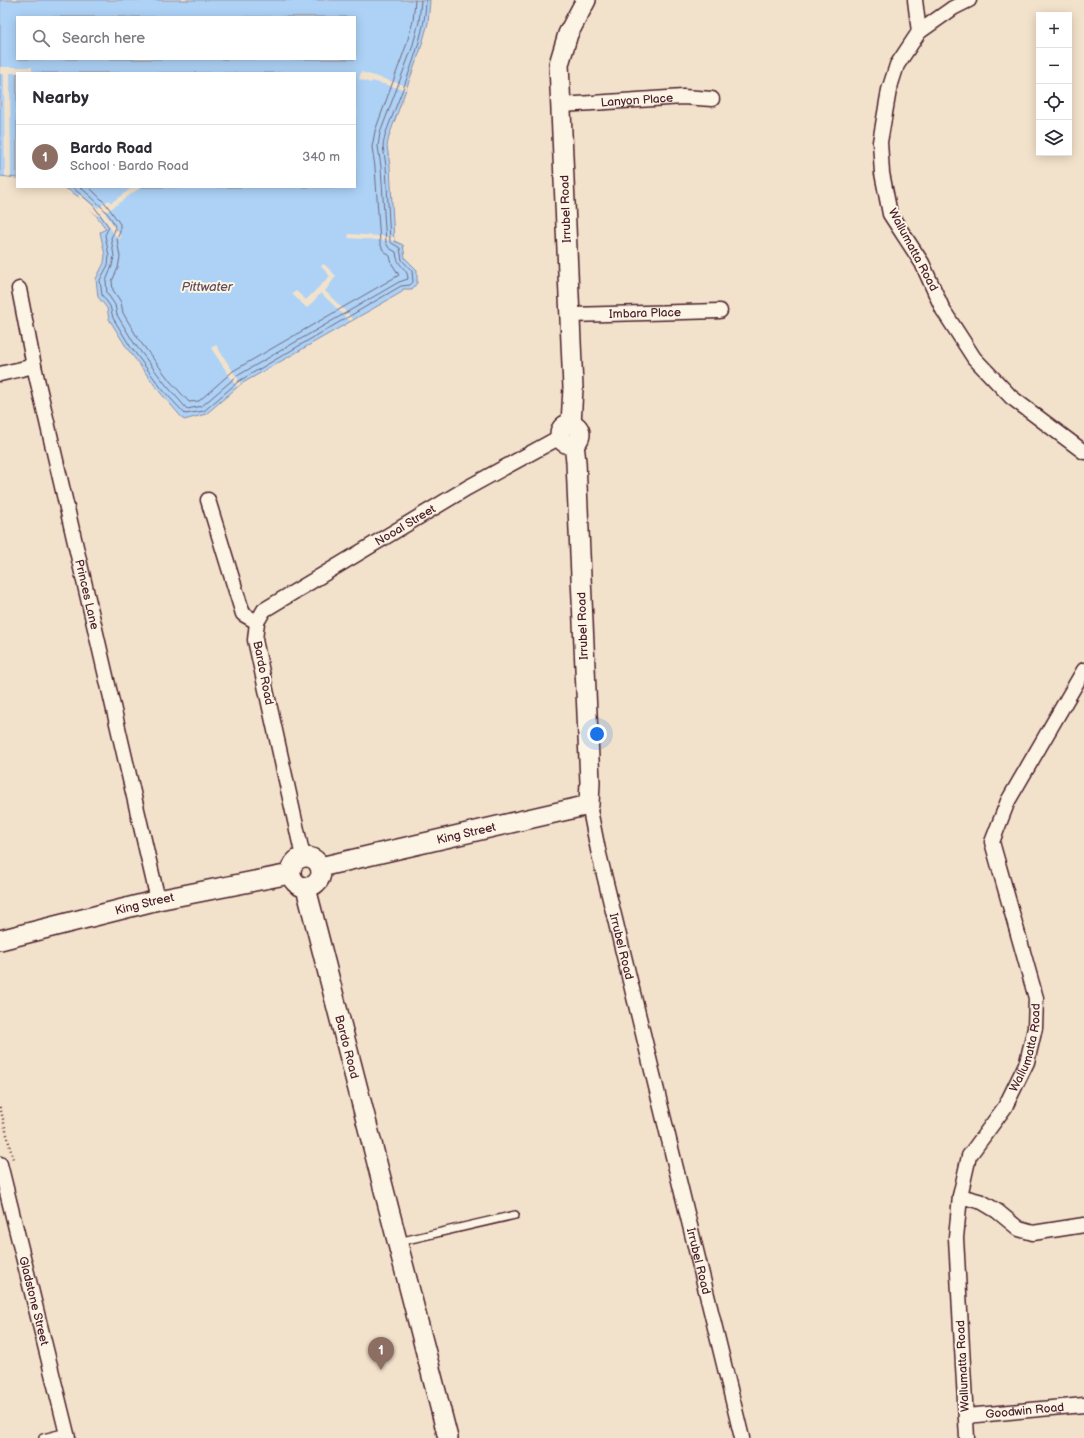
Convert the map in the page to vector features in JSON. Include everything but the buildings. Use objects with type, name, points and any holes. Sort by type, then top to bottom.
[{"type":"street","name":"Irrubel Road","points":[[586,0],[568,34],[559,64],[562,105],[573,395],[568,435],[576,462],[590,788],[589,806],[598,850],[742,1438]]},
{"type":"street","points":[[915,0],[919,32]]},
{"type":"street","name":"Wallumatta Road","points":[[969,0],[953,8],[919,32],[897,65],[889,90],[880,142],[882,173],[890,214],[922,263],[943,310],[974,358],[1011,397],[1084,452]]},
{"type":"street","name":"Lanyon Place","points":[[562,105],[682,97],[712,99]]},
{"type":"street","name":"Princes Lane","points":[[19,289],[34,366],[158,900]]},
{"type":"street","name":"Imbara Place","points":[[570,315],[720,311]]},
{"type":"street","points":[[0,374],[34,366]]},
{"type":"street","name":"Nooal Street","points":[[257,622],[264,610],[467,488],[568,435]]},
{"type":"street","points":[[208,500],[243,614],[257,622]]},
{"type":"street","name":"Bardo Road","points":[[257,622],[255,640],[304,857]]},
{"type":"street","name":"Wallumatta Road","points":[[967,1438],[956,1238],[960,1196],[969,1156],[1005,1107],[1027,1062],[1035,1028],[1036,998],[992,842],[992,837],[1008,800],[1084,670]]},
{"type":"street","name":"King Street","points":[[320,867],[589,806]]},
{"type":"street","points":[[304,857],[313,858],[320,867],[320,878],[317,883],[306,888],[297,886],[293,882],[290,874],[292,864],[296,860],[304,857]]},
{"type":"street","name":"King Street","points":[[0,940],[158,900],[290,874]]},
{"type":"street","name":"Bardo Road","points":[[306,888],[448,1438]]},
{"type":"street","name":"Gladstone Street","points":[[0,1164],[2,1185],[67,1435]]},
{"type":"street","points":[[960,1196],[982,1202],[997,1211],[1019,1229],[1033,1233],[1084,1225]]},
{"type":"street","name":"Goodwin Road","points":[[966,1416],[1084,1404]]},
{"type":"lane","points":[[397,1242],[515,1215]]},
{"type":"lane","points":[[43,1438],[67,1435]]},
{"type":"water","name":"Pittwater","points":[[0,0],[430,0],[428,23],[420,51],[389,136],[387,146],[390,166],[394,241],[403,245],[405,258],[417,270],[417,283],[412,289],[403,289],[402,292],[241,384],[206,414],[184,420],[159,391],[127,348],[109,319],[107,308],[98,297],[96,279],[104,263],[105,255],[100,232],[106,229],[82,200],[65,188],[356,188],[356,72],[16,72],[16,178],[0,176]]},
{"type":"pier","points":[[0,67],[32,67],[32,72],[10,73],[11,177],[5,176],[4,74],[0,74]]},
{"type":"pier","points":[[361,72],[407,86],[406,90],[359,79]]},
{"type":"pier","points":[[132,188],[140,188],[105,213],[122,237],[118,239],[100,214],[97,216],[78,197],[80,194],[98,208],[109,200],[111,203]]},
{"type":"pier","points":[[349,234],[394,237],[394,241],[348,238]]},
{"type":"pier","points":[[324,264],[336,276],[325,291],[353,319],[350,321],[321,293],[307,308],[292,294],[296,291],[306,300],[330,276],[321,266]]},
{"type":"pier","points":[[216,345],[241,384],[237,387],[211,348]]},
{"type":"place","name":"Bardo Road","points":[[381,1370]]}]
